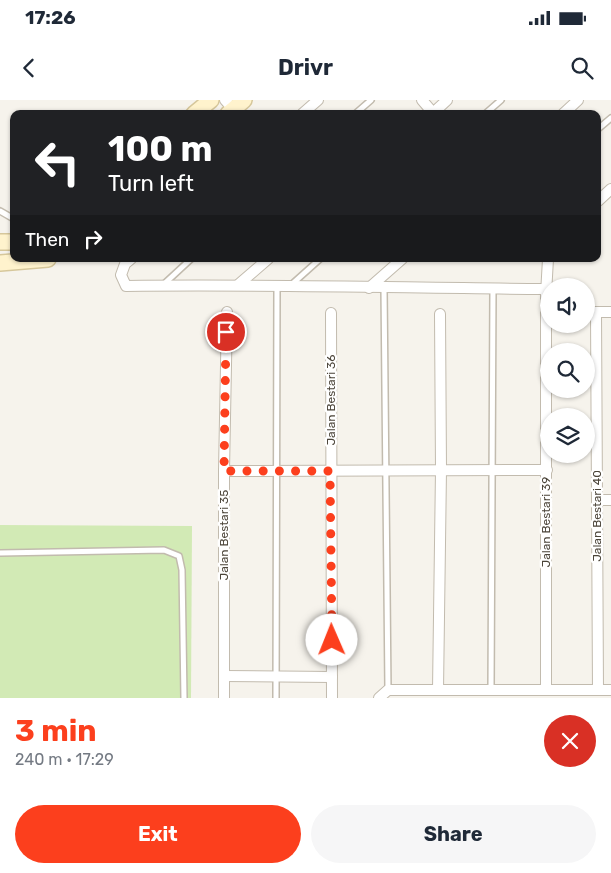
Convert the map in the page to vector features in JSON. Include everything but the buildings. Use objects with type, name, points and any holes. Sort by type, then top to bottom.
[{"type":"street","points":[[199,110],[210,100]]},
{"type":"street","points":[[307,110],[318,100]]},
{"type":"street","points":[[422,100],[430,110]]},
{"type":"street","points":[[436,110],[447,100]]},
{"type":"street","points":[[567,110],[578,100]]},
{"type":"street","points":[[601,198],[611,189]]},
{"type":"street","points":[[127,262],[121,276],[126,286],[239,284],[540,292]]},
{"type":"street","points":[[239,284],[263,262]]},
{"type":"street","points":[[370,288],[399,262]]},
{"type":"street","name":"Jalan Bestari 39","points":[[547,278],[548,262]]},
{"type":"street","name":"Jalan Bestari 35","points":[[224,698],[226,312]]},
{"type":"street","points":[[595,312],[611,312]]},
{"type":"street","name":"Jalan Bestari 36","points":[[331,313],[332,698]]},
{"type":"street","points":[[438,690],[441,470],[440,314]]},
{"type":"street","name":"Jalan Bestari 39","points":[[546,690],[548,333]]},
{"type":"street","name":"Jalan Bestari 40","points":[[592,333],[597,500],[598,690]]},
{"type":"street","points":[[224,471],[547,470]]},
{"type":"street","points":[[597,500],[611,500]]},
{"type":"street","points":[[224,676],[332,678]]},
{"type":"street","points":[[379,698],[388,690],[611,690]]},
{"type":"lane","points":[[360,110],[371,100]]},
{"type":"lane","points":[[490,110],[501,100]]},
{"type":"lane","points":[[601,127],[611,118]]},
{"type":"lane","points":[[162,285],[188,262]]},
{"type":"lane","points":[[291,285],[317,262]]},
{"type":"lane","points":[[276,698],[277,285]]},
{"type":"lane","points":[[384,288],[388,690]]},
{"type":"lane","points":[[491,690],[493,289]]},
{"type":"lane","points":[[0,553],[164,550],[178,556],[182,570],[184,698]]},
{"type":"green space","points":[[0,525],[192,526],[191,698],[0,698]]},
{"type":"route","points":[[226,332],[224,471],[330,471],[332,640]]}]
